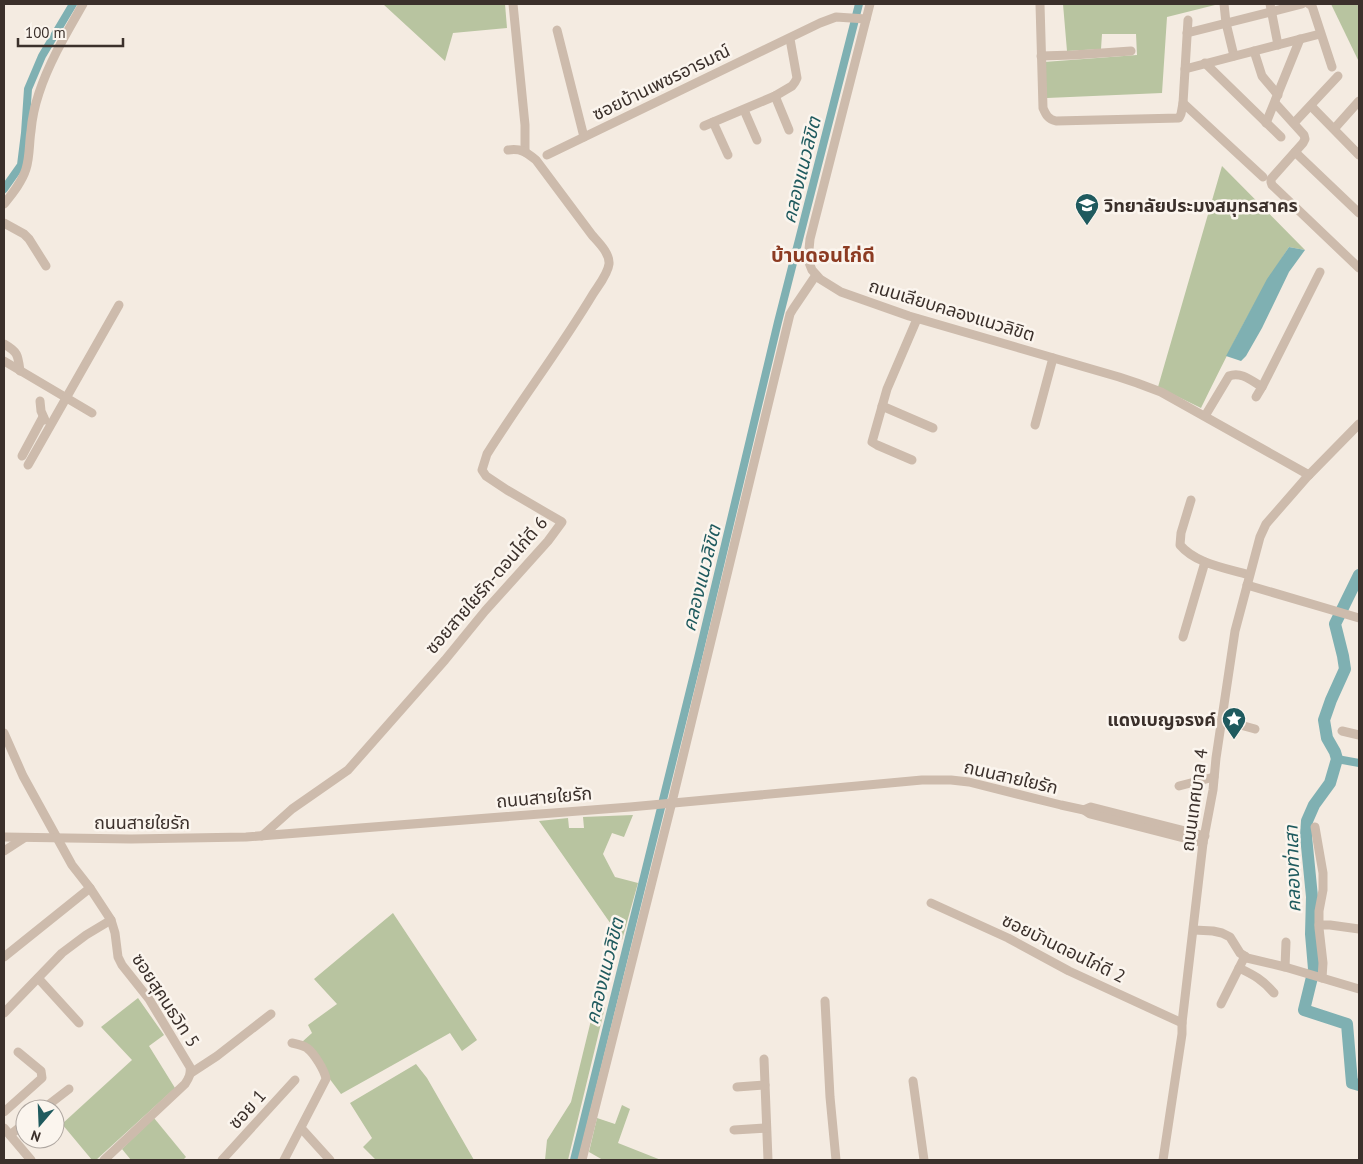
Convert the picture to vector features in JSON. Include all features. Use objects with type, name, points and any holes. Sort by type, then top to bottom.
[{"type":"street","points":[[4,204],[26,171],[34,110],[39,92],[51,63],[83,4]]},
{"type":"street","points":[[508,150],[517,149],[525,152],[525,125],[513,4]]},
{"type":"street","points":[[582,1160],[790,314],[816,275],[808,260],[810,239],[863,19],[870,4]]},
{"type":"street","points":[[1040,4],[1043,108],[1050,119],[1062,122],[1179,118],[1182,114],[1188,20]]},
{"type":"street","points":[[1224,4],[1226,24],[1234,56]]},
{"type":"street","points":[[1187,33],[1226,24],[1271,7],[1302,4]]},
{"type":"street","points":[[1309,4],[1312,6],[1332,67]]},
{"type":"street","points":[[1271,7],[1278,44]]},
{"type":"street","name":"ซอยบ้านเพชรอารมณ์","points":[[547,155],[820,23],[835,18],[863,19]]},
{"type":"street","points":[[557,30],[584,137]]},
{"type":"street","points":[[1185,69],[1320,34]]},
{"type":"street","points":[[704,126],[776,96],[792,86],[797,78],[790,38]]},
{"type":"street","points":[[1266,123],[1300,39]]},
{"type":"street","points":[[1041,56],[1073,56],[1130,51]]},
{"type":"street","points":[[1254,51],[1262,76],[1305,139],[1270,182],[1359,268]]},
{"type":"street","points":[[1205,63],[1281,137]]},
{"type":"street","points":[[1294,123],[1338,76]]},
{"type":"street","points":[[776,96],[789,130]]},
{"type":"street","points":[[1334,129],[1359,101]]},
{"type":"street","points":[[1183,103],[1263,177]]},
{"type":"street","points":[[1311,106],[1359,153]]},
{"type":"street","points":[[744,110],[757,140]]},
{"type":"street","points":[[714,122],[728,155]]},
{"type":"street","name":"ซอยสายใยรัก-ดอนไก่ดี 6","points":[[262,836],[292,809],[348,770],[548,541],[562,522],[486,476],[482,470],[487,454],[585,308],[606,273],[609,264],[608,256],[601,246],[536,160],[525,152]]},
{"type":"street","points":[[1295,152],[1359,214]]},
{"type":"street","points":[[4,223],[24,234],[29,239],[46,266]]},
{"type":"street","points":[[1256,397],[1320,272]]},
{"type":"street","name":"ถนนเลียบคลองแนวลิขิต","points":[[816,275],[841,292],[916,318],[1119,376],[1161,392],[1309,475]]},
{"type":"street","points":[[28,465],[119,305]]},
{"type":"street","points":[[912,460],[877,446],[872,442],[887,389],[916,318]]},
{"type":"street","points":[[4,344],[16,352],[20,371]]},
{"type":"street","points":[[1035,426],[1053,358]]},
{"type":"street","points":[[4,361],[92,413]]},
{"type":"street","points":[[1205,416],[1229,376],[1233,374],[1241,375],[1262,387]]},
{"type":"street","points":[[40,401],[43,417],[51,424]]},
{"type":"street","points":[[882,406],[933,428]]},
{"type":"street","points":[[22,456],[43,417]]},
{"type":"street","name":"ถนนเทศบาล 4","points":[[1163,1160],[1182,1034],[1204,840],[1235,631],[1249,575],[1260,537],[1266,524],[1309,475],[1359,424]]},
{"type":"street","points":[[1191,500],[1181,533],[1180,545],[1186,551],[1205,562],[1249,575]]},
{"type":"street","points":[[1183,637],[1205,562]]},
{"type":"street","points":[[1247,585],[1359,618]]},
{"type":"street","points":[[1222,720],[1255,729]]},
{"type":"street","points":[[1342,732],[1359,735]]},
{"type":"street","name":"ซอยสุคนธวิท 5","points":[[4,733],[23,776],[56,838],[72,865],[111,920],[115,933],[118,957],[122,965],[156,1010],[190,1067],[191,1073],[185,1084],[104,1160]]},
{"type":"street","points":[[1178,786],[1214,778]]},
{"type":"street","name":"ถนนสายใยรัก","points":[[4,837],[131,840],[246,837],[656,804],[922,780],[951,780],[985,785],[1084,810],[1090,814],[1204,840]]},
{"type":"street","points":[[1201,862],[1198,853],[1185,835],[1208,816]]},
{"type":"street","points":[[1315,827],[1323,873],[1319,925],[1323,963],[1318,977]]},
{"type":"street","points":[[4,851],[24,838]]},
{"type":"street","points":[[4,957],[90,888]]},
{"type":"street","name":"ซอยบัานดอนไก่ดี 2","points":[[931,903],[1008,938],[1069,971],[1182,1023]]},
{"type":"street","points":[[4,1013],[62,953],[74,943],[111,920]]},
{"type":"street","points":[[1319,925],[1359,929]]},
{"type":"street","points":[[1194,930],[1222,933],[1230,937],[1240,953],[1248,958],[1359,989]]},
{"type":"street","points":[[1285,967],[1286,942]]},
{"type":"street","points":[[1221,1004],[1245,956]]},
{"type":"street","points":[[1239,968],[1261,979],[1274,993]]},
{"type":"street","points":[[38,978],[79,1023]]},
{"type":"street","points":[[826,1002],[830,1096],[836,1160]]},
{"type":"street","points":[[191,1073],[217,1056],[271,1014]]},
{"type":"street","points":[[284,1160],[326,1079],[323,1070],[309,1050],[292,1043]]},
{"type":"street","points":[[4,1112],[42,1078],[41,1071],[18,1052]]},
{"type":"street","points":[[764,1059],[768,1160]]},
{"type":"street","name":"ซอย 1","points":[[222,1160],[295,1080]]},
{"type":"street","points":[[913,1081],[924,1160]]},
{"type":"street","points":[[737,1087],[764,1085]]},
{"type":"street","points":[[56,1099],[69,1089]]},
{"type":"street","points":[[301,1128],[330,1160]]},
{"type":"street","points":[[734,1130],[766,1128]]},
{"type":"street","points":[[7,1132],[26,1158]]},
{"type":"green space","points":[[383,4],[505,4],[507,28],[453,33],[445,61]]},
{"type":"green space","points":[[1063,4],[1219,4],[1167,17],[1162,93],[1047,98],[1044,62],[1137,55],[1136,34],[1102,34],[1101,49],[1067,51]]},
{"type":"green space","points":[[1331,4],[1359,4],[1359,62]]},
{"type":"green space","points":[[1222,166],[1305,250],[1289,247],[1253,306],[1201,408],[1158,387]]},
{"type":"green space","points":[[633,815],[624,837],[612,833],[603,854],[615,877],[638,883],[622,940],[539,821],[568,818],[569,828],[584,828],[583,817]]},
{"type":"green space","points":[[393,913],[477,1040],[462,1051],[450,1033],[341,1094],[302,1042],[312,1033],[308,1025],[337,1004],[314,979]]},
{"type":"green space","points":[[138,998],[164,1035],[149,1046],[175,1088],[96,1160],[92,1160],[65,1128],[65,1121],[132,1060],[101,1027]]},
{"type":"green space","points":[[605,1007],[568,1160],[545,1160],[547,1140],[571,1102],[594,1008]]},
{"type":"green space","points":[[416,1064],[427,1078],[474,1160],[376,1160],[363,1147],[372,1138],[350,1103]]},
{"type":"green space","points":[[622,1105],[630,1109],[618,1143],[661,1160],[603,1160],[589,1152],[597,1118],[615,1124]]},
{"type":"green space","points":[[154,1118],[186,1157],[183,1160],[131,1160],[122,1149]]},
{"type":"water","points":[[1289,247],[1305,250],[1289,272],[1246,356],[1241,361],[1226,356],[1267,279]]},
{"type":"waterway","points":[[4,189],[21,165],[28,89],[42,56],[73,4]]},
{"type":"waterway","name":"คลองแนวลิขิต","points":[[574,1160],[698,658],[778,322],[859,4]]},
{"type":"waterway","name":"คลองท่าเสา","points":[[1359,575],[1335,624],[1345,669],[1324,720],[1327,738],[1337,759],[1330,783],[1314,805],[1307,821],[1306,836],[1312,897],[1311,934],[1314,969],[1304,1010],[1347,1024],[1352,1083],[1359,1085]]},
{"type":"waterway","points":[[1337,759],[1359,763]]},
{"type":"place","name":"วิทยาลัยประมงสมุทรสาคร","points":[[1087,226]]},
{"type":"place","name":"แดงเบญจรงค์","points":[[1234,740]]},
{"type":"district","name":"บ้านดอนไก่ดี","points":[[823,255]]}]
